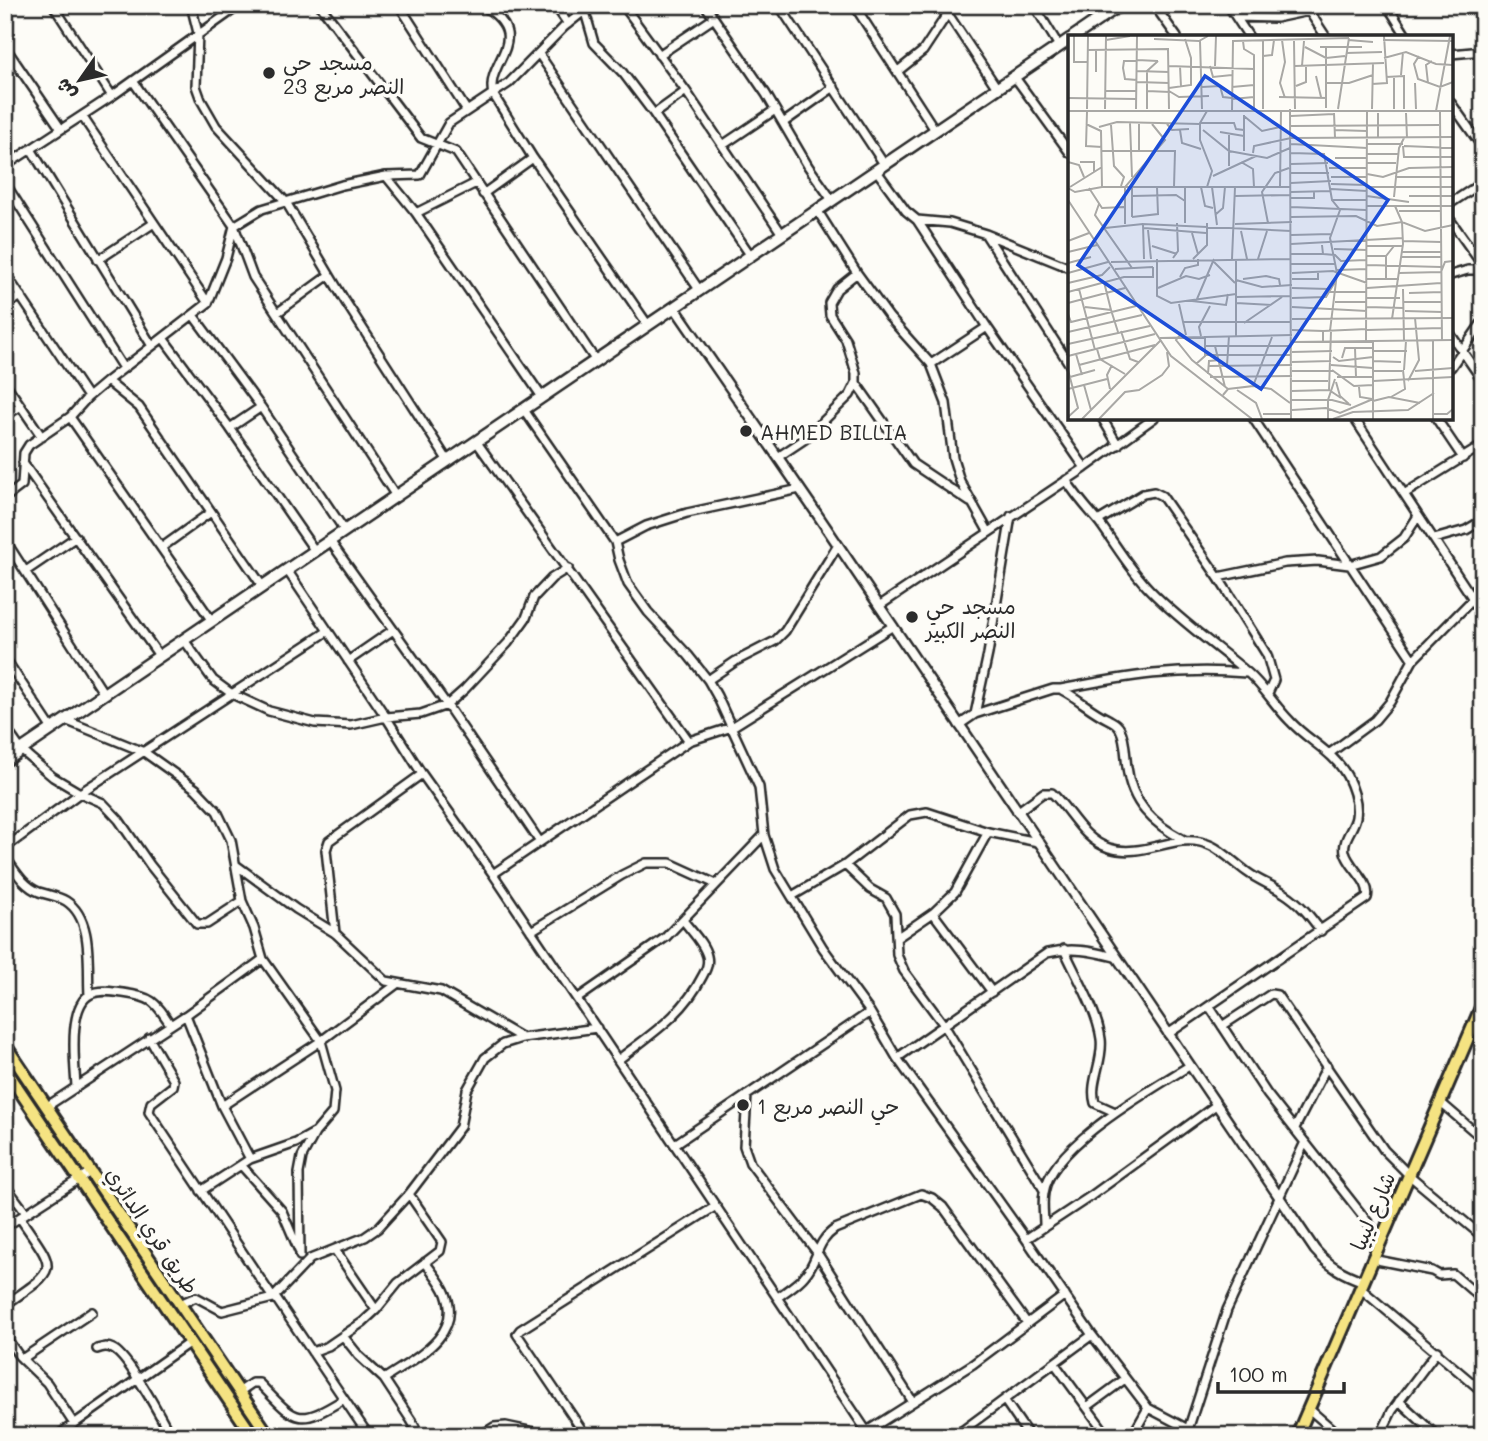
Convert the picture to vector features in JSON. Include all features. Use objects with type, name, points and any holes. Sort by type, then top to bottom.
[{"type":"highway","name":"شارع ليبيا","points":[[1297,1436],[1483,1003]]},
{"type":"highway","name":"طريق قري الدائري","points":[[5,1045],[269,1436]]},
{"type":"highway","name":"طريق قري الدائري","points":[[5,1069],[253,1436]]},
{"type":"main road","points":[[1089,32],[1120,5]]},
{"type":"main road","points":[[5,761],[1068,40]]},
{"type":"street","points":[[53,5],[112,96]]},
{"type":"street","points":[[191,5],[198,33],[196,86],[207,113],[286,202],[329,275],[448,461]]},
{"type":"street","points":[[7,163],[112,96],[240,5]]},
{"type":"street","points":[[320,5],[421,138],[455,151],[596,361]]},
{"type":"street","points":[[398,5],[467,111]]},
{"type":"street","points":[[482,5],[492,12],[507,35],[508,45],[492,85],[493,94],[533,158],[649,326]]},
{"type":"street","points":[[555,5],[568,24]]},
{"type":"street","points":[[5,498],[21,487],[26,449],[70,417],[88,397],[122,368],[208,303],[226,258],[234,226],[254,212],[342,185],[386,176],[420,175],[449,123],[516,78],[584,8],[597,5]]},
{"type":"street","points":[[623,5],[686,91],[782,234]]},
{"type":"street","points":[[705,5],[832,200]]},
{"type":"street","points":[[779,5],[834,87],[911,217],[950,223],[986,234],[1068,267]]},
{"type":"street","points":[[854,5],[935,130]]},
{"type":"street","points":[[942,5],[997,88]]},
{"type":"street","points":[[1034,5],[1059,46]]},
{"type":"street","points":[[1154,5],[1176,35]]},
{"type":"street","points":[[1228,5],[1248,35]]},
{"type":"street","points":[[1387,5],[1406,35]]},
{"type":"street","points":[[584,8],[594,43],[624,74],[654,114],[751,256]]},
{"type":"street","points":[[1236,17],[1276,18],[1307,8],[1325,35]]},
{"type":"street","points":[[898,71],[923,51],[948,13]]},
{"type":"street","points":[[659,55],[714,18]]},
{"type":"street","points":[[5,47],[61,129]]},
{"type":"street","points":[[1453,54],[1483,51]]},
{"type":"street","points":[[539,54],[700,291]]},
{"type":"street","points":[[1014,76],[1068,150]]},
{"type":"street","points":[[133,81],[234,226],[253,277],[396,496]]},
{"type":"street","points":[[783,123],[834,87]]},
{"type":"street","points":[[654,114],[686,91]]},
{"type":"street","points":[[1453,106],[1483,148]]},
{"type":"street","points":[[723,145],[775,110]]},
{"type":"street","points":[[82,116],[208,303]]},
{"type":"street","points":[[31,149],[152,346]]},
{"type":"street","points":[[483,194],[533,158]]},
{"type":"street","points":[[386,176],[416,213],[542,397]]},
{"type":"street","points":[[1453,202],[1483,182]]},
{"type":"street","points":[[5,183],[122,368]]},
{"type":"street","points":[[416,213],[476,183]]},
{"type":"street","points":[[817,210],[889,317],[931,364],[946,404],[953,458],[960,481],[988,531]]},
{"type":"street","points":[[917,220],[1085,468]]},
{"type":"street","points":[[98,260],[154,223]]},
{"type":"street","points":[[1453,224],[1483,268],[1453,274]]},
{"type":"street","points":[[986,234],[1068,362]]},
{"type":"street","points":[[5,273],[88,397]]},
{"type":"street","points":[[778,457],[819,426],[850,395],[856,383],[856,373],[846,340],[830,315],[829,303],[837,289],[857,273]]},
{"type":"street","points":[[276,313],[329,275]]},
{"type":"street","points":[[5,306],[22,296]]},
{"type":"street","points":[[675,307],[1315,1250],[1328,1265],[1362,1284],[1483,1392]]},
{"type":"street","points":[[193,316],[261,407],[345,531]]},
{"type":"street","points":[[1453,364],[1482,323]]},
{"type":"street","points":[[931,364],[987,327]]},
{"type":"street","points":[[163,338],[230,428],[315,551]]},
{"type":"street","points":[[1453,338],[1483,382]]},
{"type":"street","points":[[107,381],[139,407],[263,587]]},
{"type":"street","points":[[5,383],[42,437]]},
{"type":"street","points":[[856,383],[913,464],[971,502]]},
{"type":"street","points":[[5,416],[21,406]]},
{"type":"street","points":[[230,428],[261,407]]},
{"type":"street","points":[[524,410],[615,542],[628,584],[648,612],[688,654],[708,680],[759,787],[764,835],[775,869],[823,948],[870,1012],[897,1058],[1125,1379],[1148,1408],[1187,1432],[1227,1310],[1305,1142]]},
{"type":"street","points":[[70,417],[212,621]]},
{"type":"street","points":[[1103,420],[1118,445]]},
{"type":"street","points":[[879,606],[1085,468],[1151,420]]},
{"type":"street","points":[[1254,420],[1413,660]]},
{"type":"street","points":[[1355,420],[1483,614]]},
{"type":"street","points":[[1437,420],[1463,458]]},
{"type":"street","points":[[476,441],[689,741]]},
{"type":"street","points":[[1404,494],[1483,445]]},
{"type":"street","points":[[23,463],[160,657]]},
{"type":"street","points":[[1066,480],[1078,500],[1098,521],[1149,589],[1248,674],[1268,693],[1280,712],[1295,727],[1330,753],[1347,776],[1356,800],[1356,818],[1344,844],[1345,855],[1369,894],[1367,898],[1168,1034]]},
{"type":"street","points":[[615,542],[646,526],[687,513],[800,489]]},
{"type":"street","points":[[1098,521],[1143,494],[1154,492],[1162,496],[1267,655],[1274,680],[1268,693]]},
{"type":"street","points":[[161,548],[211,512]]},
{"type":"street","points":[[975,714],[1011,516]]},
{"type":"street","points":[[1218,577],[1285,563],[1318,561],[1349,565],[1381,556],[1404,538],[1418,516]]},
{"type":"street","points":[[1434,539],[1466,530],[1483,520]]},
{"type":"street","points":[[26,571],[76,537]]},
{"type":"street","points":[[5,540],[104,694]]},
{"type":"street","points":[[330,541],[447,705],[540,842]]},
{"type":"street","points":[[708,680],[736,661],[775,641],[785,631],[838,545]]},
{"type":"street","points":[[184,640],[213,680],[232,694],[269,711],[315,723],[351,725],[386,717],[421,714],[447,705],[465,689],[508,643],[526,618],[534,597],[552,578],[568,568]]},
{"type":"street","points":[[287,570],[422,774],[493,874],[869,1433],[973,1364],[1065,1295]]},
{"type":"street","points":[[1330,753],[1375,720],[1390,702],[1413,660],[1473,599]]},
{"type":"street","points":[[493,874],[689,741],[732,727],[892,626]]},
{"type":"street","points":[[348,660],[393,630]]},
{"type":"street","points":[[5,848],[79,793],[328,631]]},
{"type":"street","points":[[5,658],[52,729]]},
{"type":"street","points":[[959,725],[975,714],[1053,689],[1158,672],[1205,670],[1248,674]]},
{"type":"street","points":[[1061,689],[1085,707],[1116,723],[1122,731],[1127,771],[1134,797],[1149,817],[1185,841]]},
{"type":"street","points":[[65,720],[144,752],[196,789],[216,811],[232,840],[242,901],[263,959],[321,1041],[335,1091],[333,1112],[315,1133],[302,1157],[299,1173],[300,1256]]},
{"type":"street","points":[[5,727],[21,750],[53,777],[79,793],[103,803],[197,924],[207,924],[242,901]]},
{"type":"street","points":[[335,933],[326,850],[328,841],[422,774]]},
{"type":"street","points":[[1017,812],[1043,793],[1052,793],[1093,841],[1110,849],[1143,849],[1185,841],[1219,848],[1247,872],[1284,892],[1302,906],[1321,931]]},
{"type":"street","points":[[792,896],[845,865],[910,815],[927,812],[988,832],[1038,842]]},
{"type":"street","points":[[898,937],[933,914],[955,892],[988,832]]},
{"type":"street","points":[[577,999],[666,937],[764,835]]},
{"type":"street","points":[[5,857],[23,882],[32,889],[62,899],[75,910],[86,935],[89,995]]},
{"type":"street","points":[[531,931],[646,863],[670,863],[716,884]]},
{"type":"street","points":[[236,865],[296,909],[335,933],[386,981],[441,990],[522,1038]]},
{"type":"street","points":[[845,865],[870,889],[886,898],[895,914],[897,955],[905,971],[944,1025],[1044,1191]]},
{"type":"street","points":[[933,914],[992,992]]},
{"type":"street","points":[[618,1060],[679,1012],[692,996],[707,968],[708,959],[704,948],[683,920]]},
{"type":"street","points":[[897,1058],[1047,953],[1064,949],[1088,950],[1115,957]]},
{"type":"street","points":[[1064,949],[1097,1025],[1101,1042],[1092,1093],[1095,1103],[1115,1112]]},
{"type":"street","points":[[46,1107],[186,1015],[263,959]]},
{"type":"street","points":[[222,1106],[321,1041],[397,984]]},
{"type":"street","points":[[76,1087],[74,1044],[77,1014],[83,1000],[89,995],[106,991],[139,995],[153,1000],[170,1024]]},
{"type":"street","points":[[1222,1026],[1274,994],[1384,1150],[1409,1175],[1482,1236]]},
{"type":"street","points":[[1209,1006],[1267,1094],[1381,1239]]},
{"type":"street","points":[[675,1144],[870,1012]]},
{"type":"street","points":[[186,1015],[222,1106],[250,1159]]},
{"type":"street","points":[[180,1304],[196,1297],[226,1311],[274,1297],[310,1259],[373,1232],[409,1194],[460,1127],[467,1090],[485,1058],[503,1044],[522,1038],[597,1028]]},
{"type":"street","points":[[149,1038],[174,1081],[173,1086],[151,1103],[149,1112],[369,1436]]},
{"type":"street","points":[[1044,1226],[1044,1191],[1056,1168],[1080,1139],[1115,1112],[1189,1066]]},
{"type":"street","points":[[1295,1128],[1327,1066]]},
{"type":"street","points":[[747,1095],[744,1146],[750,1163],[816,1251],[913,1402]]},
{"type":"street","points":[[1440,1102],[1483,1139]]},
{"type":"street","points":[[1026,1239],[1091,1196],[1216,1105]]},
{"type":"street","points":[[201,1191],[250,1159],[296,1143],[315,1133]]},
{"type":"street","points":[[241,1165],[282,1211],[303,1266]]},
{"type":"street","points":[[5,1227],[90,1172]]},
{"type":"street","points":[[5,1185],[45,1254],[48,1267],[42,1279],[5,1305]]},
{"type":"street","points":[[312,1352],[328,1346],[376,1310],[398,1283],[443,1247],[409,1194]]},
{"type":"street","points":[[778,1297],[804,1277],[824,1237],[835,1229],[920,1194],[932,1198],[943,1207],[1027,1324]]},
{"type":"street","points":[[586,1436],[517,1334],[716,1206]]},
{"type":"street","points":[[335,1250],[376,1310]]},
{"type":"street","points":[[1372,1259],[1432,1271],[1439,1275],[1453,1274],[1483,1300]]},
{"type":"street","points":[[384,1379],[429,1348],[441,1337],[449,1324],[451,1311],[446,1292],[425,1262]]},
{"type":"street","points":[[22,1359],[92,1312]]},
{"type":"street","points":[[955,1436],[1092,1335]]},
{"type":"street","points":[[5,1336],[22,1359],[47,1383],[74,1424]]},
{"type":"street","points":[[343,1336],[359,1356],[384,1379],[415,1427],[415,1436]]},
{"type":"street","points":[[57,1436],[190,1342]]},
{"type":"street","points":[[97,1349],[114,1349],[137,1379],[168,1434]]},
{"type":"street","points":[[1380,1436],[1399,1401],[1437,1351]]},
{"type":"street","points":[[1055,1364],[1108,1436]]},
{"type":"street","points":[[1087,1407],[1125,1379]]},
{"type":"street","points":[[239,1392],[252,1383],[259,1383],[281,1405],[306,1418],[319,1415],[344,1399]]},
{"type":"street","points":[[1005,1401],[1029,1436]]},
{"type":"street","points":[[1399,1401],[1437,1436]]},
{"type":"street","points":[[1132,1436],[1148,1408]]},
{"type":"street","points":[[1309,1409],[1340,1436]]},
{"type":"street","points":[[480,1436],[494,1427],[506,1426],[553,1436]]},
{"type":"street","points":[[1091,1436],[1102,1428]]},
{"type":"place","name":"مسجد حي النصر مربع 23","points":[[269,73]]},
{"type":"place","name":"AHMED BILLIA","points":[[746,431]]},
{"type":"place","name":"مسجد حي النصر الكبير","points":[[912,617]]},
{"type":"place","name":"حي النصر مربع 1","points":[[743,1105]]}]
